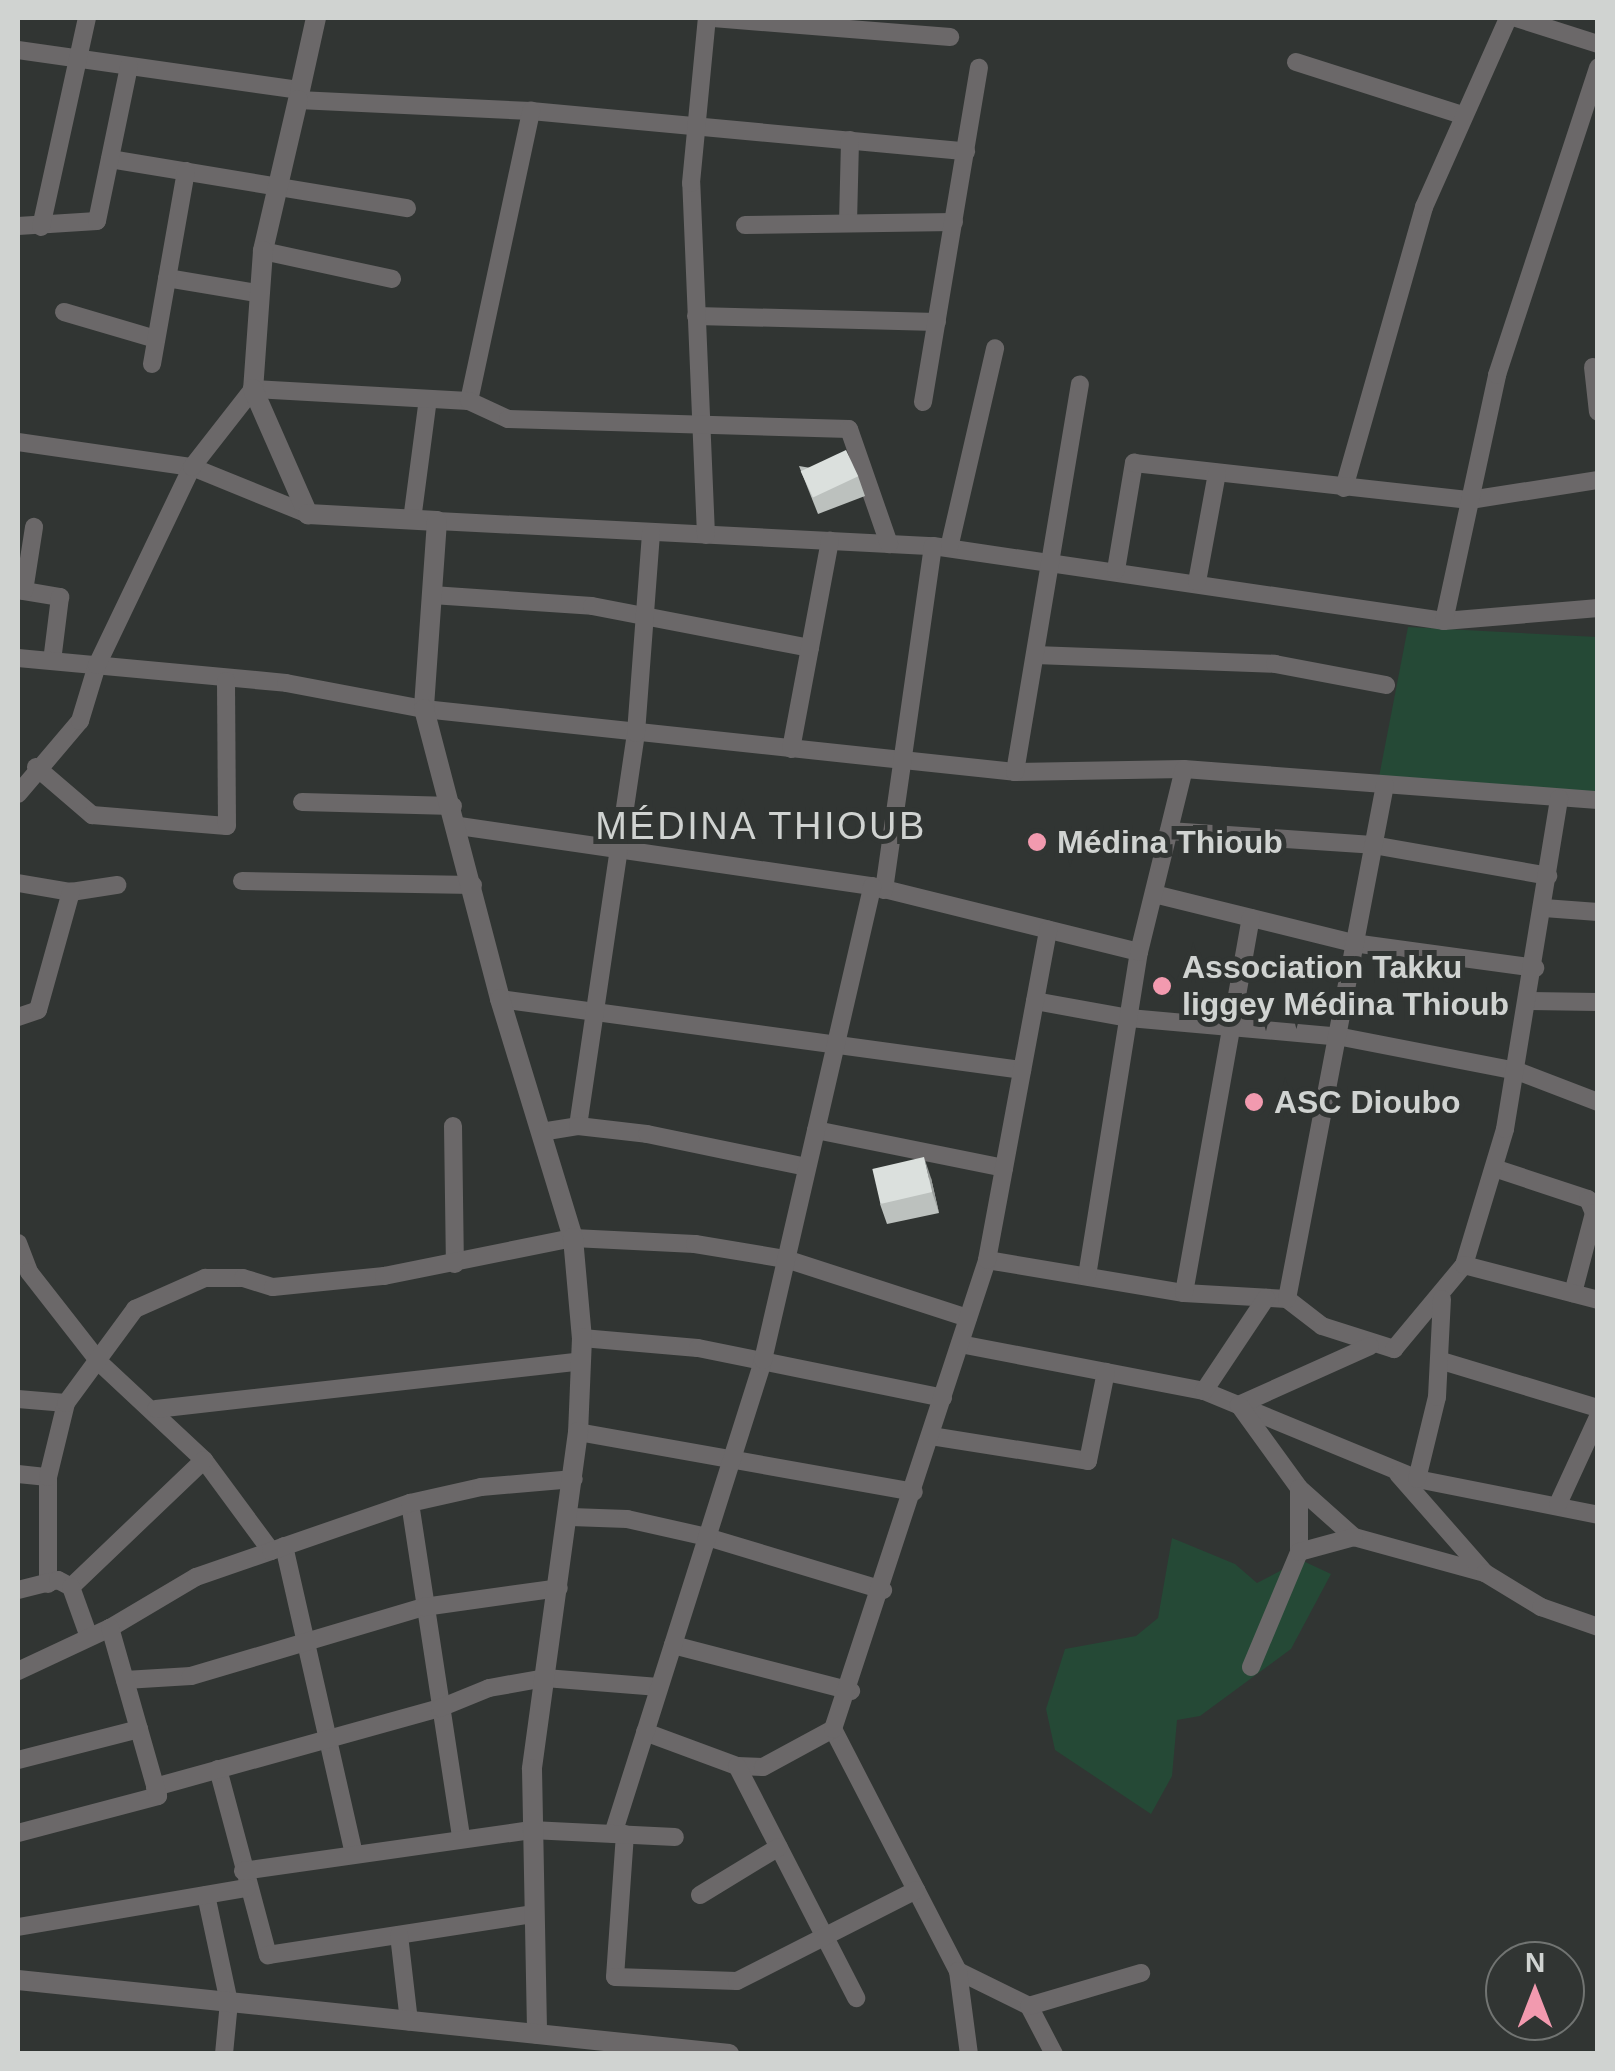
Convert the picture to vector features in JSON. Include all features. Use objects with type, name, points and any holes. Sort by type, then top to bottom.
[{"type":"street","points":[[41,227],[87,18]]},
{"type":"street","points":[[308,514],[252,389],[263,251],[316,18]]},
{"type":"street","points":[[706,535],[696,316],[694,125],[710,18],[843,23],[950,37]]},
{"type":"street","points":[[1344,488],[1424,207],[1462,115],[1512,18],[1598,44]]},
{"type":"street","points":[[18,50],[299,95],[966,150]]},
{"type":"street","points":[[1296,62],[1462,115]]},
{"type":"street","points":[[18,226],[97,220],[128,66]]},
{"type":"street","points":[[1444,621],[1497,375],[1598,67]]},
{"type":"street","points":[[923,402],[979,68]]},
{"type":"street","points":[[469,401],[531,112]]},
{"type":"street","points":[[848,223],[850,140]]},
{"type":"street","points":[[110,158],[407,208]]},
{"type":"street","points":[[152,364],[186,171]]},
{"type":"street","points":[[745,225],[954,222]]},
{"type":"street","points":[[263,251],[392,279]]},
{"type":"street","points":[[167,278],[257,293]]},
{"type":"street","points":[[64,312],[156,339]]},
{"type":"street","points":[[696,316],[937,322]]},
{"type":"street","points":[[916,1890],[737,1980],[615,1978],[619,1834],[645,1732],[763,1360],[836,1044],[878,888],[941,547],[995,348]]},
{"type":"street","points":[[1594,367],[1598,412]]},
{"type":"street","points":[[1015,772],[1080,384]]},
{"type":"street","points":[[252,389],[469,401],[508,419],[701,421],[849,429],[889,544]]},
{"type":"street","points":[[18,794],[36,767],[80,721],[97,665],[192,467],[252,389]]},
{"type":"street","points":[[412,520],[428,399]]},
{"type":"street","points":[[18,442],[192,467],[308,514],[941,547],[1051,559],[1444,621],[1598,608]]},
{"type":"street","points":[[1116,570],[1134,463],[1470,500],[1598,480]]},
{"type":"street","points":[[1196,582],[1217,473]]},
{"type":"street","points":[[437,521],[424,709],[456,816],[500,999],[573,1238],[582,1338],[571,1517],[545,1678],[531,1830],[537,2034]]},
{"type":"street","points":[[34,527],[20,591],[60,597],[52,660]]},
{"type":"street","points":[[578,1126],[636,733],[651,532]]},
{"type":"street","points":[[791,749],[830,541]]},
{"type":"street","points":[[432,596],[646,615],[810,648]]},
{"type":"street","points":[[1035,655],[1276,664],[1386,685]]},
{"type":"street","points":[[18,658],[226,681],[286,683],[424,709],[902,762],[1015,772],[1184,769],[1598,800]]},
{"type":"street","points":[[36,767],[92,815],[227,826],[226,681]]},
{"type":"street","points":[[1087,1276],[1140,952],[1184,769]]},
{"type":"street","points":[[1287,1299],[1342,1037],[1353,943],[1385,785]]},
{"type":"street","points":[[987,1260],[1184,1292],[1287,1299],[1322,1326],[1370,1346],[1394,1349],[1442,1299],[1464,1265],[1494,1168],[1530,1001],[1560,798]]},
{"type":"street","points":[[302,802],[456,816],[618,850],[878,888],[1140,952]]},
{"type":"street","points":[[1169,831],[1373,845],[1548,876]]},
{"type":"street","points":[[242,881],[473,885]]},
{"type":"street","points":[[18,882],[71,892],[118,885]]},
{"type":"street","points":[[18,1017],[38,1010],[71,892]]},
{"type":"street","points":[[1154,894],[1353,943],[1535,968]]},
{"type":"street","points":[[1544,908],[1598,912]]},
{"type":"street","points":[[1184,1292],[1252,918]]},
{"type":"street","points":[[645,1732],[737,1766],[763,1767],[833,1730],[851,1691],[987,1260],[1048,930]]},
{"type":"street","points":[[500,999],[1022,1070]]},
{"type":"street","points":[[1035,1001],[1129,1018],[1342,1037],[1516,1071],[1598,1102]]},
{"type":"street","points":[[1530,1001],[1598,1002]]},
{"type":"street","points":[[453,1126],[455,1264]]},
{"type":"street","points":[[542,1132],[578,1126],[808,1167]]},
{"type":"street","points":[[816,1130],[1004,1168]]},
{"type":"street","points":[[1494,1168],[1588,1199],[1594,1213],[1573,1294]]},
{"type":"street","points":[[48,1584],[48,1477],[66,1403],[100,1364],[112,1333],[134,1309],[204,1278],[243,1278],[273,1287],[455,1264],[573,1238],[695,1244],[786,1258],[968,1318]]},
{"type":"street","points":[[18,1242],[23,1279],[100,1364],[156,1409],[278,1549],[306,1642],[354,1854]]},
{"type":"street","points":[[1464,1265],[1598,1300]]},
{"type":"street","points":[[1204,1391],[1266,1298]]},
{"type":"street","points":[[1417,1480],[1442,1361],[1442,1299]]},
{"type":"street","points":[[582,1338],[763,1360],[943,1398]]},
{"type":"street","points":[[960,1344],[1204,1391],[1417,1480],[1598,1514]]},
{"type":"street","points":[[1239,1405],[1370,1346]]},
{"type":"street","points":[[156,1409],[581,1361]]},
{"type":"street","points":[[1442,1361],[1598,1408]]},
{"type":"street","points":[[932,1436],[1088,1461],[1106,1372]]},
{"type":"street","points":[[18,1399],[66,1403]]},
{"type":"street","points":[[1239,1405],[1299,1488],[1354,1537],[1485,1573],[1541,1607],[1596,1622]]},
{"type":"street","points":[[1558,1504],[1598,1417]]},
{"type":"street","points":[[578,1432],[733,1455],[914,1492]]},
{"type":"street","points":[[71,1587],[204,1460]]},
{"type":"street","points":[[1398,1473],[1485,1573]]},
{"type":"street","points":[[18,1474],[48,1477]]},
{"type":"street","points":[[18,1671],[110,1628],[196,1577],[410,1503],[481,1487],[574,1478]]},
{"type":"street","points":[[1250,1668],[1299,1552],[1299,1488]]},
{"type":"street","points":[[410,1503],[461,1836]]},
{"type":"street","points":[[571,1517],[627,1519],[707,1537],[883,1590]]},
{"type":"street","points":[[1299,1552],[1354,1537]]},
{"type":"street","points":[[18,1590],[58,1580],[71,1587],[89,1636]]},
{"type":"street","points":[[125,1680],[191,1676],[424,1607],[560,1588]]},
{"type":"street","points":[[18,1833],[158,1796],[110,1628]]},
{"type":"street","points":[[672,1646],[851,1691]]},
{"type":"street","points":[[155,1787],[440,1708],[489,1688],[545,1678],[660,1687]]},
{"type":"street","points":[[18,1760],[139,1729]]},
{"type":"street","points":[[833,1730],[958,1971],[969,2054]]},
{"type":"street","points":[[737,1766],[856,1998]]},
{"type":"street","points":[[218,1769],[268,1955],[534,1914]]},
{"type":"street","points":[[18,1927],[123,1914],[354,1854],[461,1836],[531,1830],[675,1837]]},
{"type":"street","points":[[700,1895],[778,1847]]},
{"type":"street","points":[[206,1895],[228,2002],[224,2054]]},
{"type":"street","points":[[399,1934],[409,2021]]},
{"type":"street","points":[[958,1971],[1029,2006],[1054,2054]]},
{"type":"street","points":[[1029,2006],[1141,1974]]},
{"type":"street","points":[[18,1980],[537,2034],[608,2047],[729,2054]]},
{"type":"green space","points":[[1408,627],[1597,637],[1597,793],[1379,777]]},
{"type":"green space","points":[[1172,1538],[1235,1564],[1257,1583],[1301,1560],[1331,1574],[1291,1649],[1200,1716],[1177,1720],[1172,1776],[1151,1814],[1055,1750],[1046,1709],[1065,1649],[1136,1636],[1158,1618]]},
{"type":"building","points":[[846,450],[858,476],[813,497],[801,471]]},
{"type":"building","points":[[924,1157],[932,1192],[880,1204],[872,1169]]},
{"type":"place","name":"Médina Thioub","points":[[1037,842]]},
{"type":"place","name":"Association Takku liggey Médina Thioub","points":[[1162,986]]},
{"type":"place","name":"ASC Dioubo","points":[[1254,1102]]},
{"type":"district","name":"MÉDINA THIOUB","points":[[761,827]]}]
